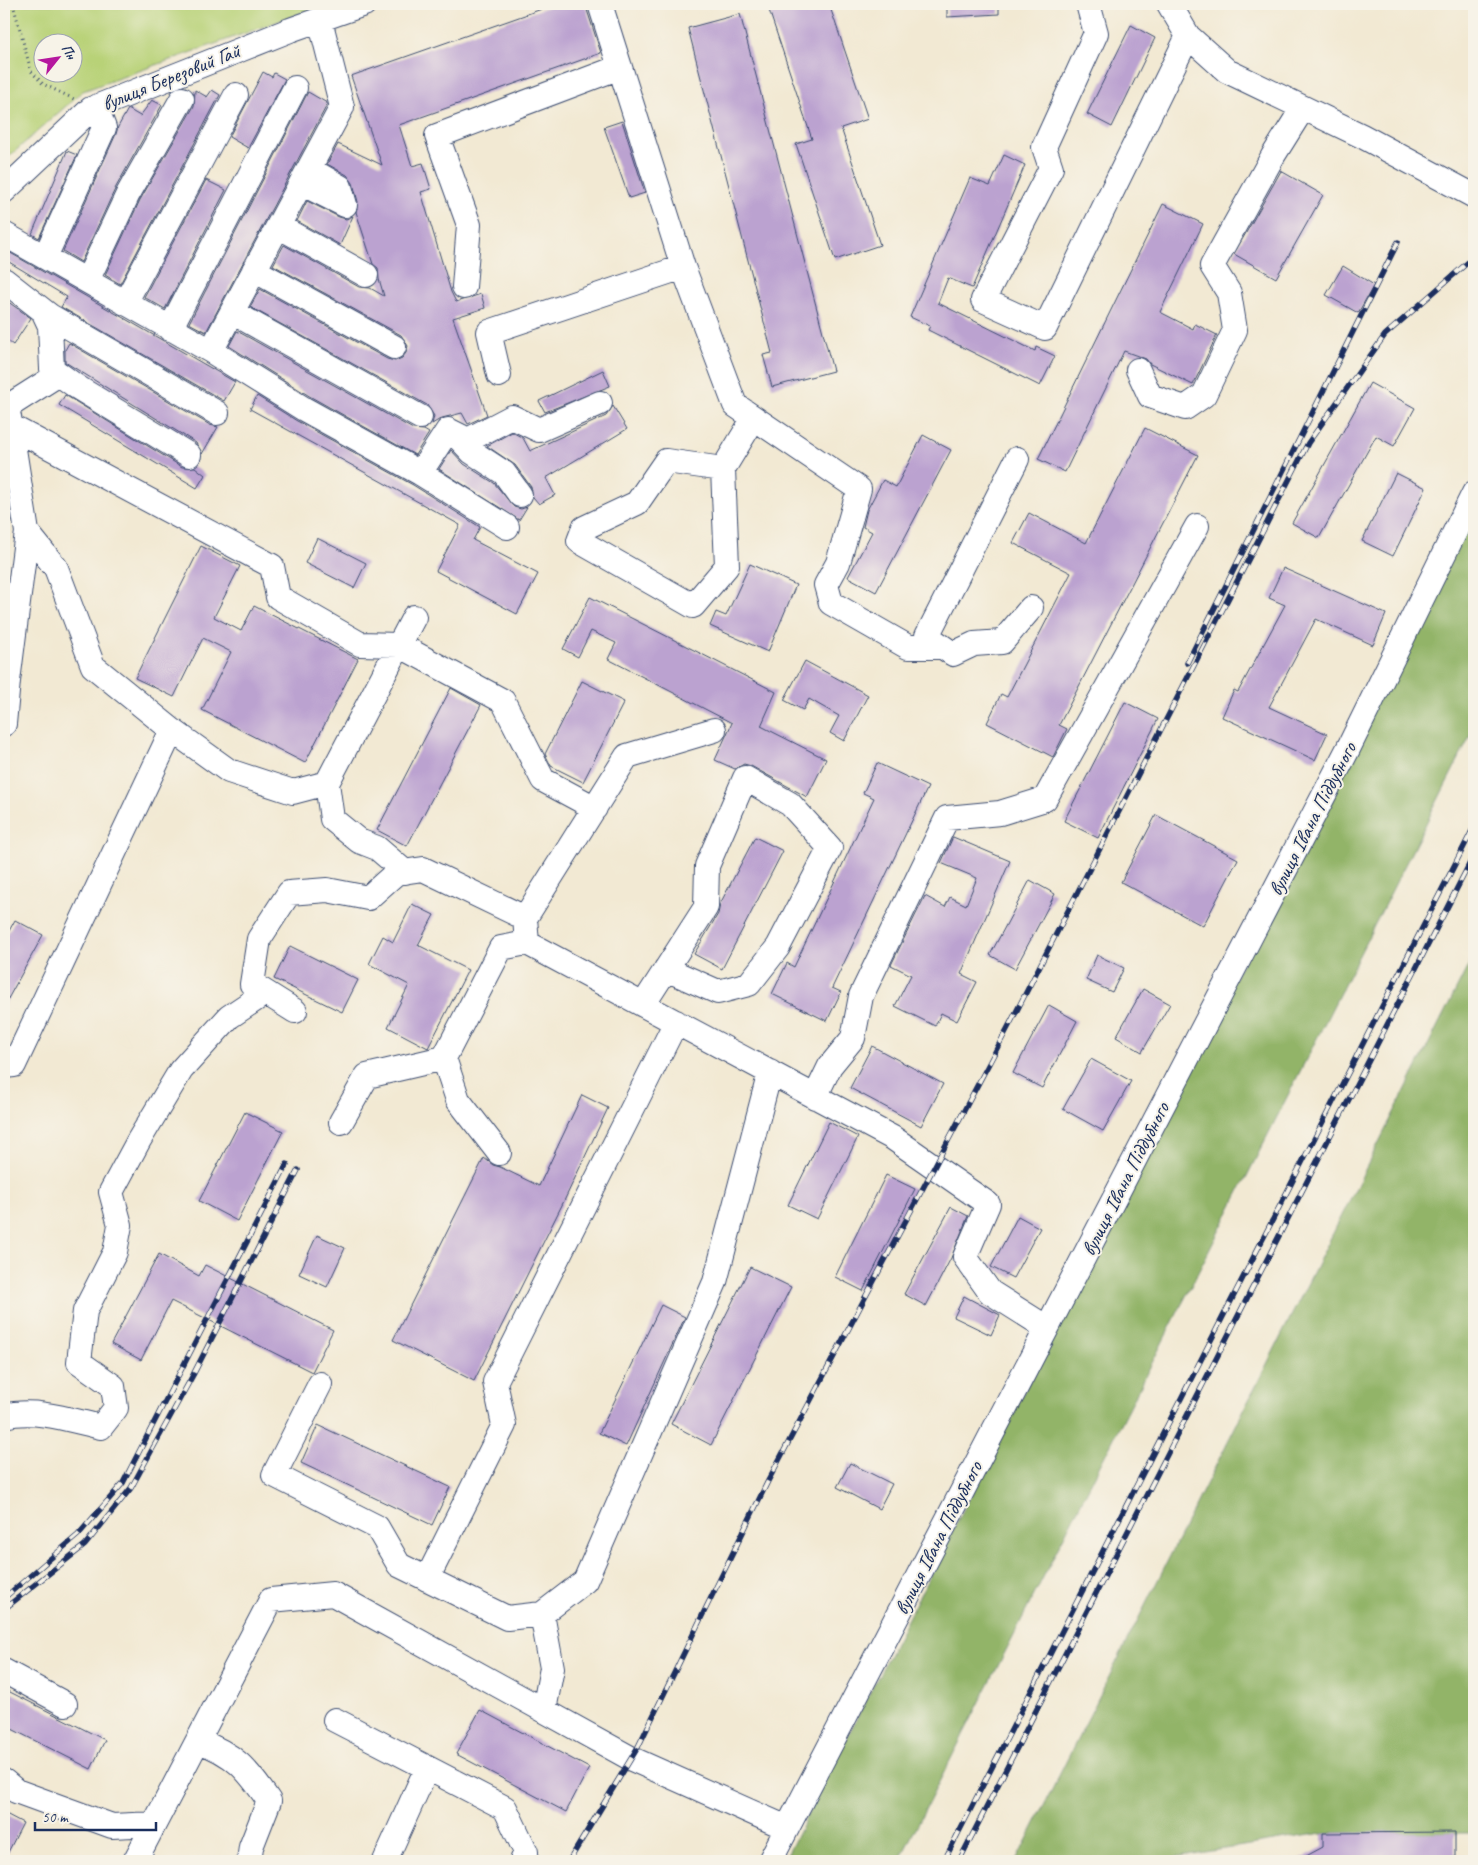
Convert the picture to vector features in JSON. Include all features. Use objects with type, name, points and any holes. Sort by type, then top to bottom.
[{"type":"street","name":"вулиця Березовий Гай","points":[[4,191],[91,109],[364,4]]},
{"type":"street","points":[[600,4],[683,267],[735,405],[859,489],[838,563],[826,585],[831,603],[908,648],[941,647]]},
{"type":"street","points":[[1088,4],[1096,33],[1044,147],[1051,168],[984,300],[1045,328],[1188,36]]},
{"type":"street","points":[[1169,4],[1188,36],[1226,70],[1474,196]]},
{"type":"street","points":[[210,351],[342,107],[320,20]]},
{"type":"street","points":[[464,286],[469,225],[437,136],[620,67]]},
{"type":"street","points":[[170,329],[295,88]]},
{"type":"street","points":[[125,304],[236,95]]},
{"type":"street","points":[[87,281],[128,194],[182,99]]},
{"type":"street","points":[[45,257],[104,128],[96,107]]},
{"type":"street","points":[[1138,370],[1150,396],[1185,408],[1204,395],[1235,330],[1229,292],[1212,266],[1273,156],[1303,108]]},
{"type":"street","points":[[278,226],[366,275]]},
{"type":"street","points":[[4,234],[210,351],[304,409],[420,473],[507,527]]},
{"type":"street","points":[[499,375],[489,332],[683,267]]},
{"type":"street","points":[[254,270],[394,347]]},
{"type":"street","points":[[4,280],[44,311],[217,413]]},
{"type":"street","points":[[44,311],[50,326],[52,369],[189,455]]},
{"type":"street","points":[[232,312],[420,417]]},
{"type":"street","points":[[6,414],[59,374]]},
{"type":"street","points":[[420,473],[448,430],[468,440],[512,417],[539,430],[600,403]]},
{"type":"street","points":[[4,724],[6,682],[27,532],[6,414]]},
{"type":"street","points":[[6,414],[272,566],[278,597],[360,644],[400,645],[502,702],[542,780],[594,808]]},
{"type":"street","points":[[723,469],[666,461],[637,503],[584,528],[579,541],[693,606],[727,566],[723,469],[754,418]]},
{"type":"street","points":[[454,433],[472,452],[504,474],[520,495]]},
{"type":"street","points":[[1017,459],[927,636],[953,654],[974,644],[1002,642],[1031,608]]},
{"type":"street","name":"вулиця Івана Піддубного","points":[[770,1861],[1348,749],[1474,493]]},
{"type":"street","points":[[815,1096],[830,1066],[853,1038],[861,996],[947,818],[1000,813],[1046,799],[1197,526]]},
{"type":"street","points":[[27,532],[56,568],[92,666],[172,730],[229,771],[293,792],[327,783]]},
{"type":"street","points":[[405,872],[377,848],[359,841],[332,819],[327,783],[414,617]]},
{"type":"street","points":[[4,1066],[14,1065],[172,730]]},
{"type":"street","points":[[527,943],[525,918],[627,756],[714,730]]},
{"type":"street","points":[[643,1004],[706,906],[707,866],[745,778],[790,804],[830,848],[778,947],[749,984],[718,992],[666,969]]},
{"type":"street","points":[[295,1011],[252,984],[259,940],[289,892],[327,890],[368,898],[396,873],[423,869],[525,918]]},
{"type":"street","points":[[499,1153],[458,1100],[444,1058],[501,948],[527,943],[893,1138],[988,1204],[965,1257],[990,1292],[1047,1328]]},
{"type":"street","points":[[4,1416],[15,1413],[46,1414],[101,1427],[116,1408],[113,1386],[79,1362],[85,1311],[115,1252],[120,1225],[111,1192],[139,1140],[181,1070],[230,1017],[266,993]]},
{"type":"street","points":[[427,1579],[504,1425],[494,1382],[676,1022]]},
{"type":"street","points":[[341,1122],[367,1076],[444,1058]]},
{"type":"street","points":[[320,1384],[274,1475],[377,1527],[399,1566],[507,1618],[542,1614],[585,1581],[715,1282],[770,1072]]},
{"type":"street","points":[[135,1861],[271,1600],[333,1594],[632,1759],[787,1828]]},
{"type":"street","points":[[542,1614],[552,1668],[544,1710]]},
{"type":"street","points":[[4,1671],[65,1704]]},
{"type":"street","points":[[336,1720],[504,1808],[526,1852],[522,1861]]},
{"type":"street","points":[[198,1741],[222,1749],[248,1772],[268,1801],[251,1847],[249,1861]]},
{"type":"street","points":[[385,1861],[427,1768]]},
{"type":"street","points":[[4,1781],[16,1791],[112,1826],[154,1824]]},
{"type":"path","points":[[13,4],[31,72],[43,84],[96,107]]},
{"type":"green space","points":[[4,4],[327,4],[83,91],[4,161]]},
{"type":"green space","points":[[1474,509],[1474,729],[899,1861],[784,1861]]},
{"type":"green space","points":[[1474,954],[1474,1833],[1323,1833],[1175,1857],[1172,1861],[1016,1861]]},
{"type":"building","points":[[556,4],[585,4],[601,53],[399,125],[412,166],[423,163],[431,189],[421,192],[451,292],[456,302],[481,294],[485,308],[453,318],[487,415],[468,424],[462,413],[442,418],[432,424],[434,416],[427,405],[250,307],[260,289],[387,359],[395,361],[402,358],[408,346],[401,335],[273,265],[284,245],[359,287],[370,288],[384,296],[378,268],[373,264],[356,212],[358,202],[353,183],[347,175],[327,164],[338,144],[382,165],[351,76]]},
{"type":"building","points":[[767,4],[829,4],[868,119],[841,128],[880,245],[835,260],[796,144],[812,139]]},
{"type":"building","points":[[947,4],[999,4],[999,14],[947,17]]},
{"type":"building","points":[[740,14],[833,371],[772,387],[763,355],[772,353],[688,28]]},
{"type":"building","points":[[1131,25],[1155,38],[1112,127],[1087,114]]},
{"type":"building","points":[[263,72],[272,77],[274,73],[285,79],[248,148],[229,137]]},
{"type":"building","points":[[195,90],[207,97],[212,90],[220,95],[120,284],[105,275],[140,200],[194,106]]},
{"type":"building","points":[[308,92],[327,103],[327,105],[206,332],[189,323]]},
{"type":"building","points":[[152,100],[162,105],[116,187],[81,262],[63,251],[118,127],[128,109],[140,116]]},
{"type":"building","points":[[622,121],[645,193],[629,198],[604,127]]},
{"type":"building","points":[[67,151],[77,155],[39,238],[32,234]]},
{"type":"building","points":[[1004,155],[1025,165],[972,288],[948,278],[938,303],[1035,351],[1036,347],[1055,356],[1040,386],[928,330],[930,326],[910,317],[970,178],[990,186]]},
{"type":"building","points":[[1281,171],[1323,195],[1276,278],[1234,254]]},
{"type":"building","points":[[206,180],[226,190],[165,309],[144,297]]},
{"type":"building","points":[[307,201],[339,217],[346,219],[353,216],[340,245],[297,221]]},
{"type":"building","points":[[1163,204],[1203,224],[1160,312],[1193,329],[1195,324],[1217,335],[1193,385],[1150,364],[1146,359],[1124,351],[1065,472],[1038,459]]},
{"type":"building","points":[[7,251],[235,382],[224,401],[61,307],[67,297],[4,259]]},
{"type":"building","points":[[1343,266],[1374,285],[1358,313],[1326,295]]},
{"type":"building","points":[[4,299],[31,318],[13,345],[4,338]]},
{"type":"building","points":[[237,331],[413,429],[424,430],[429,433],[415,455],[311,397],[229,346]]},
{"type":"building","points":[[69,343],[210,425],[218,427],[202,454],[196,443],[65,362],[65,350]]},
{"type":"building","points":[[603,370],[610,386],[545,412],[539,401]]},
{"type":"building","points":[[1370,383],[1415,408],[1394,446],[1376,436],[1319,538],[1292,523]]},
{"type":"building","points":[[65,395],[182,467],[195,467],[205,475],[197,488],[59,405]]},
{"type":"building","points":[[257,396],[297,421],[413,485],[480,527],[473,540],[538,574],[517,614],[436,571],[460,525],[250,409]]},
{"type":"building","points":[[613,406],[627,429],[546,478],[555,495],[539,504],[533,497],[531,487],[515,465],[487,446],[512,432],[523,438],[530,451],[606,416]]},
{"type":"building","points":[[1145,428],[1198,455],[1059,725],[1067,729],[1053,757],[987,723],[1001,694],[1007,697],[1071,573],[1013,543],[1029,513],[1086,543]]},
{"type":"building","points":[[923,435],[951,450],[876,592],[848,577],[872,532],[863,527],[867,510],[883,480],[896,487]]},
{"type":"building","points":[[451,450],[464,464],[494,483],[514,507],[521,509],[527,507],[519,520],[439,469]]},
{"type":"building","points":[[1396,473],[1426,488],[1393,556],[1362,541]]},
{"type":"building","points":[[317,538],[366,563],[354,588],[305,563]]},
{"type":"building","points":[[201,546],[240,566],[214,617],[241,631],[254,606],[358,659],[305,763],[202,710],[231,652],[203,638],[174,697],[135,678]]},
{"type":"building","points":[[750,564],[796,585],[768,652],[710,626],[716,612],[726,616]]},
{"type":"building","points":[[1283,568],[1386,614],[1373,645],[1316,619],[1269,707],[1327,734],[1315,760],[1222,717],[1234,690],[1238,692],[1285,605],[1269,598]]},
{"type":"building","points":[[590,597],[776,692],[761,726],[826,759],[807,797],[751,766],[744,764],[735,769],[715,760],[732,723],[608,659],[616,643],[591,631],[578,657],[563,649]]},
{"type":"building","points":[[805,661],[868,695],[844,741],[830,733],[839,716],[809,699],[803,710],[784,700]]},
{"type":"building","points":[[582,681],[624,702],[583,782],[551,766],[545,754]]},
{"type":"building","points":[[451,688],[481,705],[407,846],[377,830]]},
{"type":"building","points":[[1125,702],[1158,719],[1098,838],[1064,821]]},
{"type":"building","points":[[877,763],[928,787],[832,988],[841,992],[827,1021],[772,994],[787,963],[794,967],[874,798],[863,793]]},
{"type":"building","points":[[1156,815],[1238,859],[1203,926],[1121,882]]},
{"type":"building","points":[[755,837],[783,851],[722,969],[694,954],[718,914],[720,904]]},
{"type":"building","points":[[953,837],[1010,861],[961,974],[977,982],[957,1021],[941,1013],[935,1026],[895,1006],[911,975],[891,965],[925,896],[945,907],[950,897],[966,905],[977,878],[941,863]]},
{"type":"building","points":[[1030,880],[1055,894],[1015,969],[990,955]]},
{"type":"building","points":[[412,904],[434,915],[418,945],[468,970],[428,1048],[388,1027],[409,985],[369,964],[383,936],[393,942]]},
{"type":"building","points":[[15,920],[43,935],[4,1006],[4,940]]},
{"type":"building","points":[[290,946],[358,980],[342,1012],[274,979]]},
{"type":"building","points":[[1097,955],[1124,968],[1112,992],[1086,980]]},
{"type":"building","points":[[1143,989],[1170,1004],[1142,1052],[1116,1037]]},
{"type":"building","points":[[1049,1005],[1077,1021],[1042,1088],[1013,1073]]},
{"type":"building","points":[[872,1046],[943,1084],[921,1126],[850,1088]]},
{"type":"building","points":[[1091,1059],[1131,1081],[1103,1131],[1063,1109]]},
{"type":"building","points":[[582,1095],[608,1108],[474,1381],[393,1340],[484,1158],[493,1165],[539,1186]]},
{"type":"building","points":[[245,1112],[283,1131],[237,1221],[199,1201]]},
{"type":"building","points":[[829,1122],[858,1137],[817,1219],[788,1205]]},
{"type":"building","points":[[886,1175],[915,1189],[863,1291],[835,1277]]},
{"type":"building","points":[[951,1207],[968,1216],[951,1258],[926,1306],[904,1294]]},
{"type":"building","points":[[1018,1216],[1040,1228],[1013,1278],[991,1267]]},
{"type":"building","points":[[317,1235],[345,1248],[327,1287],[299,1274]]},
{"type":"building","points":[[159,1254],[199,1276],[205,1265],[333,1330],[312,1372],[171,1301],[141,1360],[111,1344]]},
{"type":"building","points":[[750,1267],[791,1287],[711,1445],[671,1424]]},
{"type":"building","points":[[964,1296],[1000,1315],[991,1335],[954,1317]]},
{"type":"building","points":[[661,1305],[685,1317],[626,1446],[599,1433]]},
{"type":"building","points":[[318,1425],[450,1487],[432,1525],[301,1463]]},
{"type":"building","points":[[850,1463],[892,1484],[879,1509],[837,1487]]},
{"type":"building","points":[[4,1689],[105,1740],[91,1769],[4,1725]]},
{"type":"building","points":[[480,1710],[589,1768],[566,1812],[456,1754]]},
{"type":"building","points":[[4,1813],[23,1823],[4,1860]]},
{"type":"building","points":[[1455,1832],[1455,1861],[1297,1861],[1323,1847],[1323,1833]]},
{"type":"railway","points":[[1187,663],[1398,242]]},
{"type":"railway","points":[[569,1861],[638,1747],[768,1481],[1013,1018],[1308,443],[1385,335],[1474,257]]},
{"type":"railway","points":[[944,1861],[1474,827]]},
{"type":"railway","points":[[959,1861],[1474,855]]},
{"type":"railway","points":[[4,1598],[78,1535],[123,1483],[287,1164]]},
{"type":"railway","points":[[4,1609],[85,1545],[131,1488],[193,1375],[298,1170]]}]
